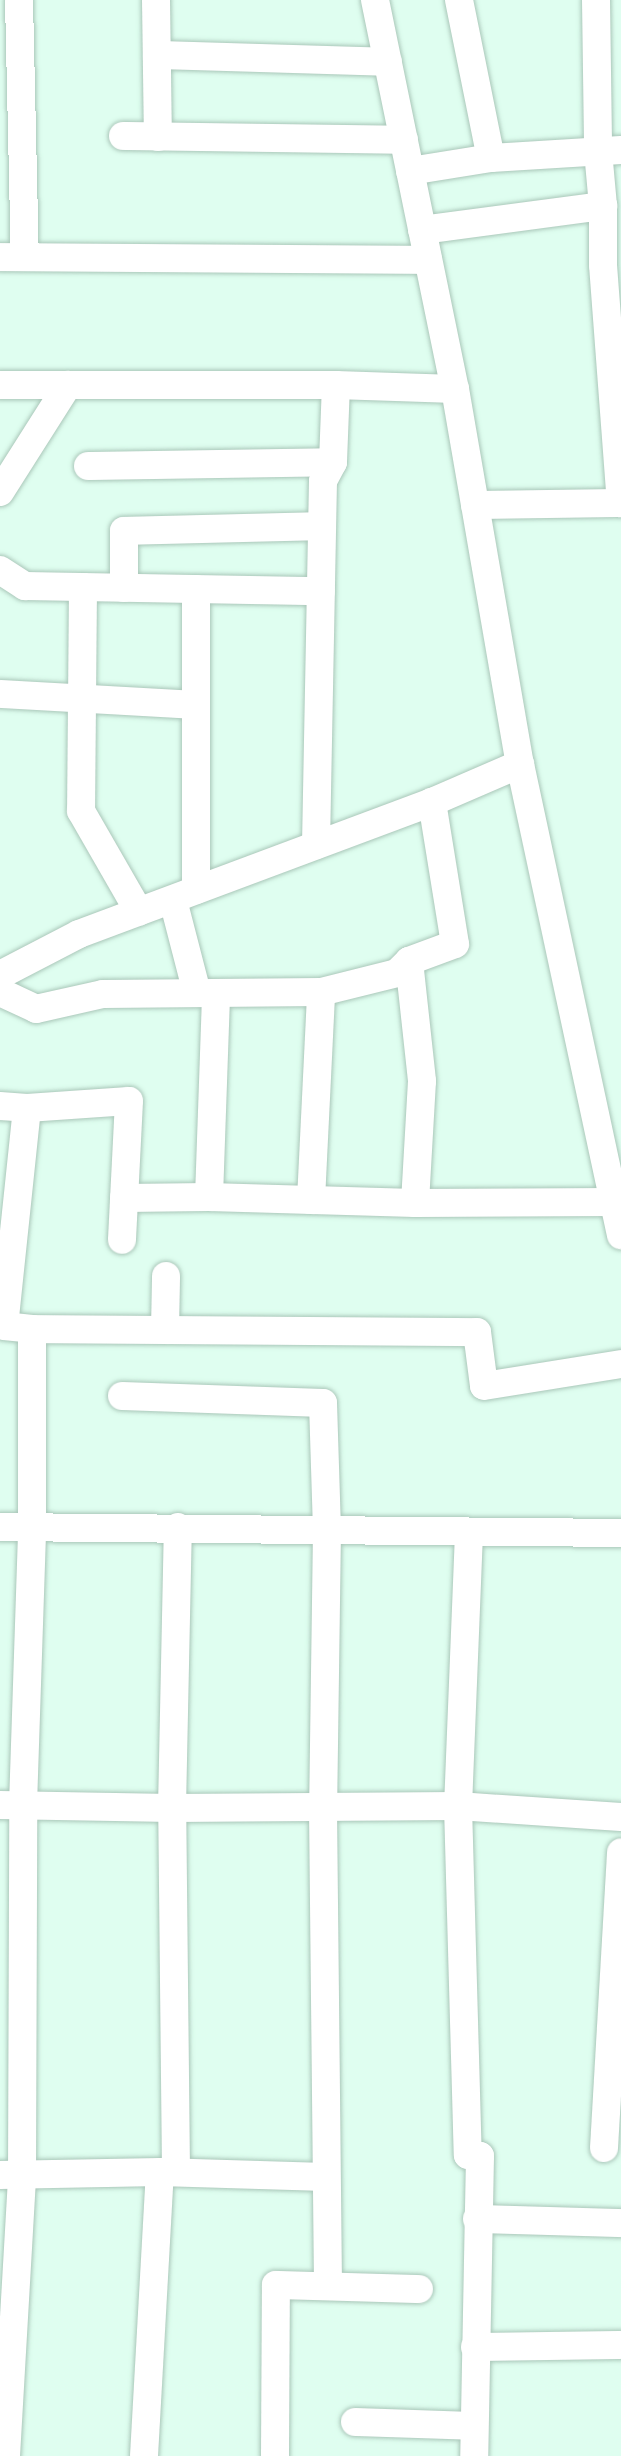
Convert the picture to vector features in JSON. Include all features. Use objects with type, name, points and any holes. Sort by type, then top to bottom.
[{"type":"street","points":[[19,0],[12,257],[428,260]]},
{"type":"street","points":[[156,0],[158,137]]},
{"type":"street","points":[[375,0],[455,389],[520,764],[611,1130],[614,1202],[621,1235]]},
{"type":"street","points":[[459,0],[491,158]]},
{"type":"street","points":[[476,505],[621,503],[612,264],[603,206],[609,150],[596,0]]},
{"type":"street","points":[[157,55],[388,62]]},
{"type":"street","points":[[123,136],[404,140]]},
{"type":"street","points":[[410,171],[491,158],[609,150]]},
{"type":"street","points":[[422,230],[603,206]]},
{"type":"street","points":[[0,385],[336,385],[455,389]]},
{"type":"street","points":[[1,488],[68,385]]},
{"type":"street","points":[[316,845],[323,481],[333,462],[336,385]]},
{"type":"street","points":[[88,466],[333,462]]},
{"type":"street","points":[[124,588],[124,531],[322,526]]},
{"type":"street","points":[[0,570],[25,586],[321,591]]},
{"type":"street","points":[[83,587],[81,811],[139,912]]},
{"type":"street","points":[[196,589],[196,705],[185,895],[206,993],[208,1197]]},
{"type":"street","points":[[0,694],[196,705]]},
{"type":"street","points":[[0,975],[79,934],[432,802],[520,764]]},
{"type":"street","points":[[0,992],[36,1009],[103,994],[321,992],[397,973],[409,961],[454,944],[432,802]]},
{"type":"street","points":[[409,961],[422,1081],[415,1203]]},
{"type":"street","points":[[311,1200],[321,992]]},
{"type":"street","points":[[122,1240],[129,1101],[14,1107],[4,1326],[32,1329],[477,1332],[484,1386],[621,1364]]},
{"type":"street","points":[[124,1198],[208,1197],[415,1203],[614,1202]]},
{"type":"street","points":[[165,1330],[166,1276]]},
{"type":"street","points":[[4,2444],[8,2402],[11,2176],[11,1805],[32,1527],[32,1329]]},
{"type":"street","points":[[122,1396],[323,1403],[327,1530],[323,1808],[328,2285]]},
{"type":"street","points":[[0,1527],[621,1533]]},
{"type":"street","points":[[144,2456],[168,2172],[178,1527]]},
{"type":"street","points":[[469,1533],[459,1806],[468,2155],[480,2156],[474,2456]]},
{"type":"street","points":[[11,1805],[172,1808],[459,1806],[621,1817]]},
{"type":"street","points":[[604,2148],[621,1852]]},
{"type":"street","points":[[11,2176],[168,2172],[326,2177]]},
{"type":"street","points":[[477,2219],[621,2223]]},
{"type":"street","points":[[275,2456],[276,2285],[419,2289]]},
{"type":"street","points":[[475,2347],[621,2345]]},
{"type":"street","points":[[355,2422],[473,2426]]}]
